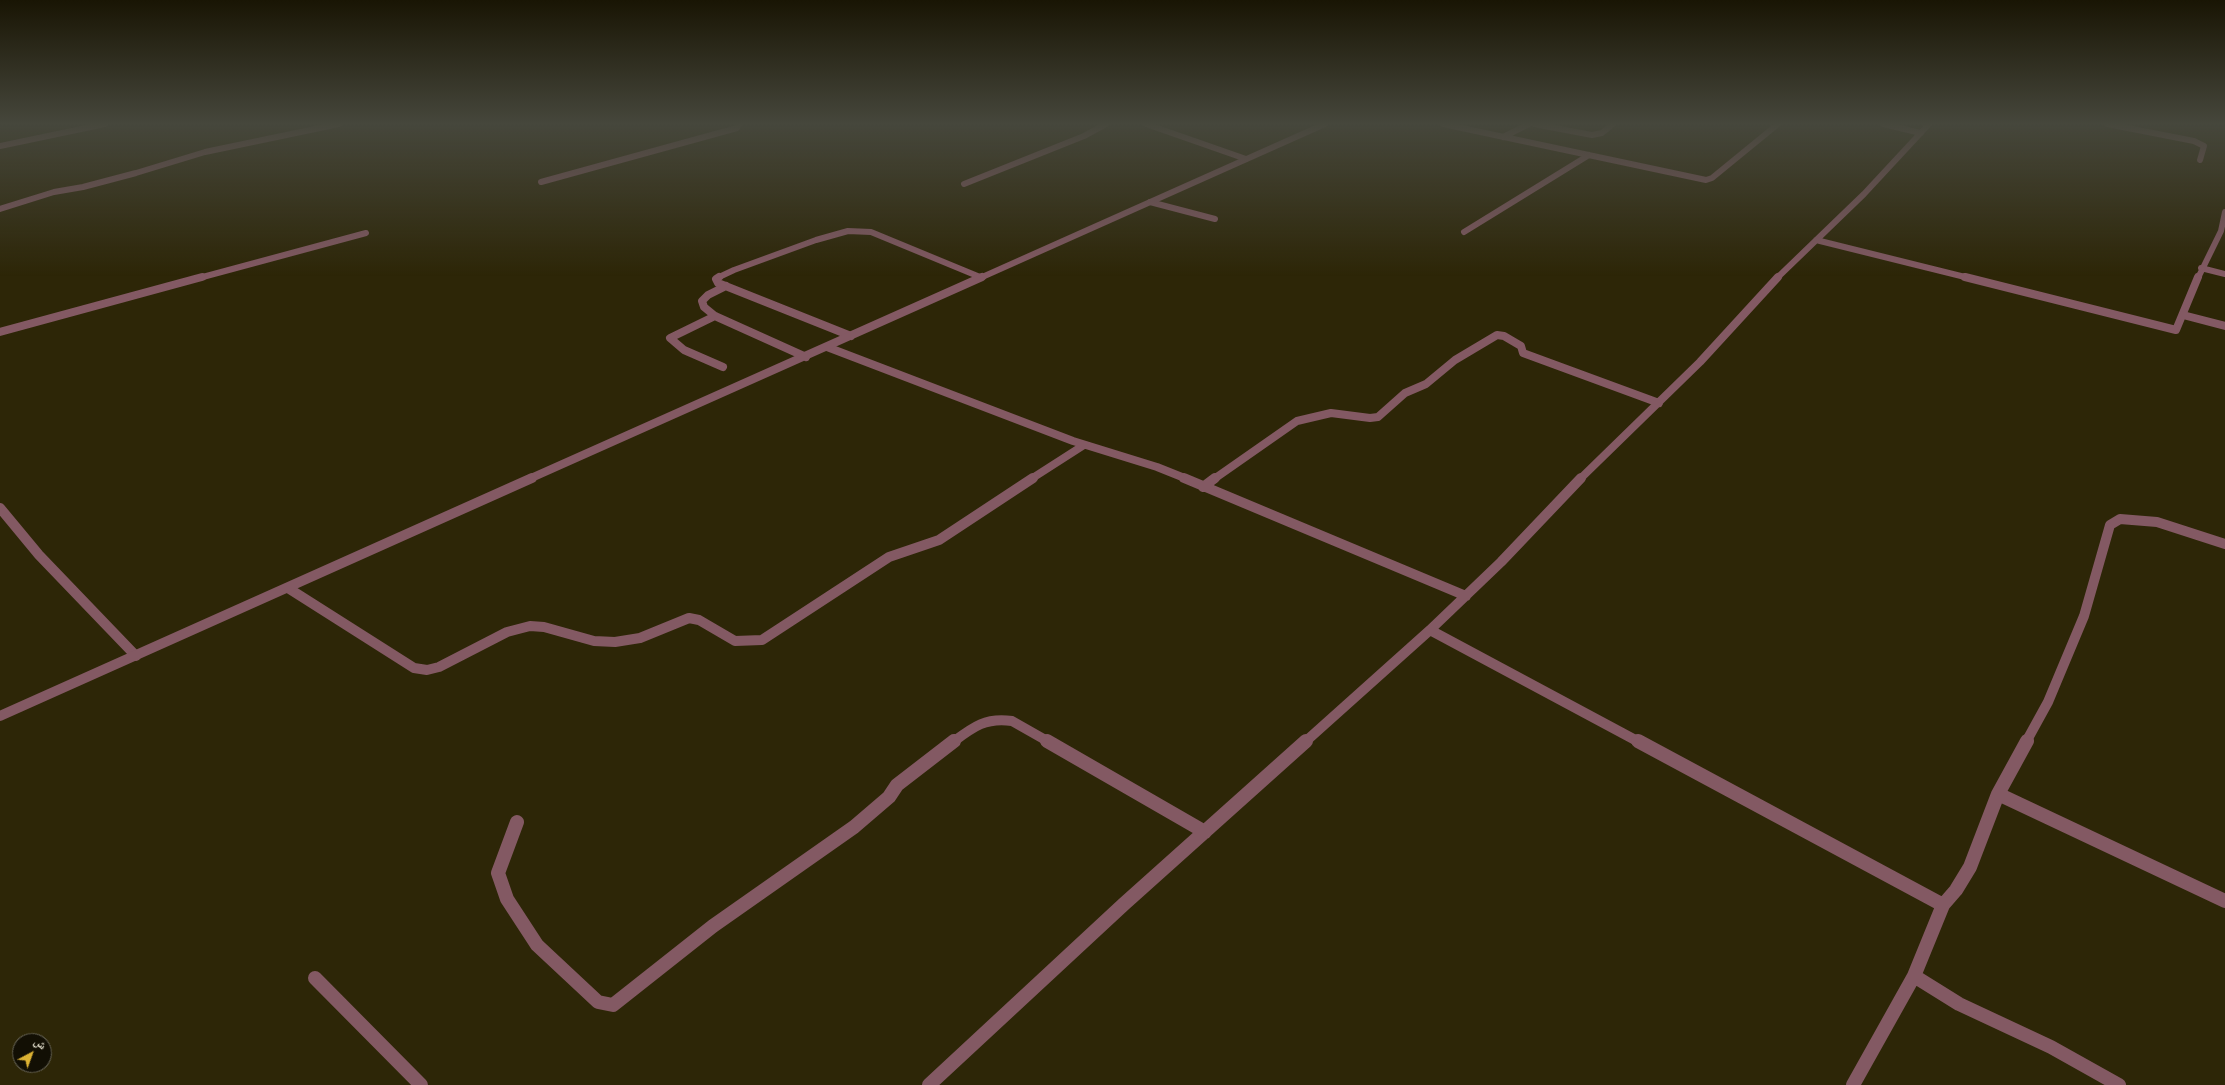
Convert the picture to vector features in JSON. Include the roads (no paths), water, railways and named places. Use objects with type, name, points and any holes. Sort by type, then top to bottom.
[{"type":"street","points":[[0,209],[48,194],[83,187],[130,175]]},
{"type":"street","points":[[541,182],[568,175]]},
{"type":"street","points":[[964,184],[987,175]]},
{"type":"street","points":[[0,716],[1211,175]]},
{"type":"street","points":[[1464,232],[1557,175]]},
{"type":"street","points":[[1687,175],[1709,179],[1714,175]]},
{"type":"street","points":[[928,1085],[1466,596],[1501,562],[1586,473],[1659,403],[1816,240],[1882,175]]},
{"type":"street","points":[[1150,202],[1215,219]]},
{"type":"street","points":[[1816,240],[2178,330],[2201,268],[2221,231],[2225,212]]},
{"type":"street","points":[[851,336],[716,282],[716,279],[780,252],[853,231],[871,232],[980,277]]},
{"type":"street","points":[[0,332],[366,233]]},
{"type":"street","points":[[2201,268],[2225,274]]},
{"type":"street","points":[[726,286],[708,295],[702,301],[704,307],[716,316],[806,357]]},
{"type":"street","points":[[2183,315],[2225,326]]},
{"type":"street","points":[[716,316],[670,338],[684,350],[723,367]]},
{"type":"street","points":[[1203,487],[1297,421],[1331,413],[1370,418],[1378,417],[1405,393],[1426,384],[1465,353],[1497,335],[1504,336],[1517,343],[1521,346],[1523,353],[1659,403]]},
{"type":"street","points":[[827,347],[1084,444],[1118,453],[1157,467],[1466,596]]},
{"type":"street","points":[[288,588],[414,668],[427,670],[439,667],[507,632],[530,626],[544,628],[594,641],[615,642],[640,638],[664,629],[676,622],[689,618],[699,620],[735,641],[748,642],[762,640],[889,557],[939,540],[1084,444]]},
{"type":"street","points":[[0,508],[39,554],[136,656]]},
{"type":"street","points":[[1853,1085],[1914,976],[1943,905],[1956,890],[1970,867],[1998,794],[2048,702],[2084,616],[2102,561],[2110,525],[2120,519],[2157,522],[2225,544]]},
{"type":"street","points":[[1430,630],[1943,905]]},
{"type":"street","points":[[517,822],[498,873],[507,899],[537,945],[598,1002],[613,1005],[713,926],[879,807],[889,797],[897,785],[917,768],[969,730],[985,721],[1012,721],[1205,832]]},
{"type":"street","points":[[1998,794],[2225,902]]},
{"type":"street","points":[[1914,976],[1959,1004],[2051,1047],[2119,1085]]},
{"type":"street","points":[[315,978],[421,1085]]}]
